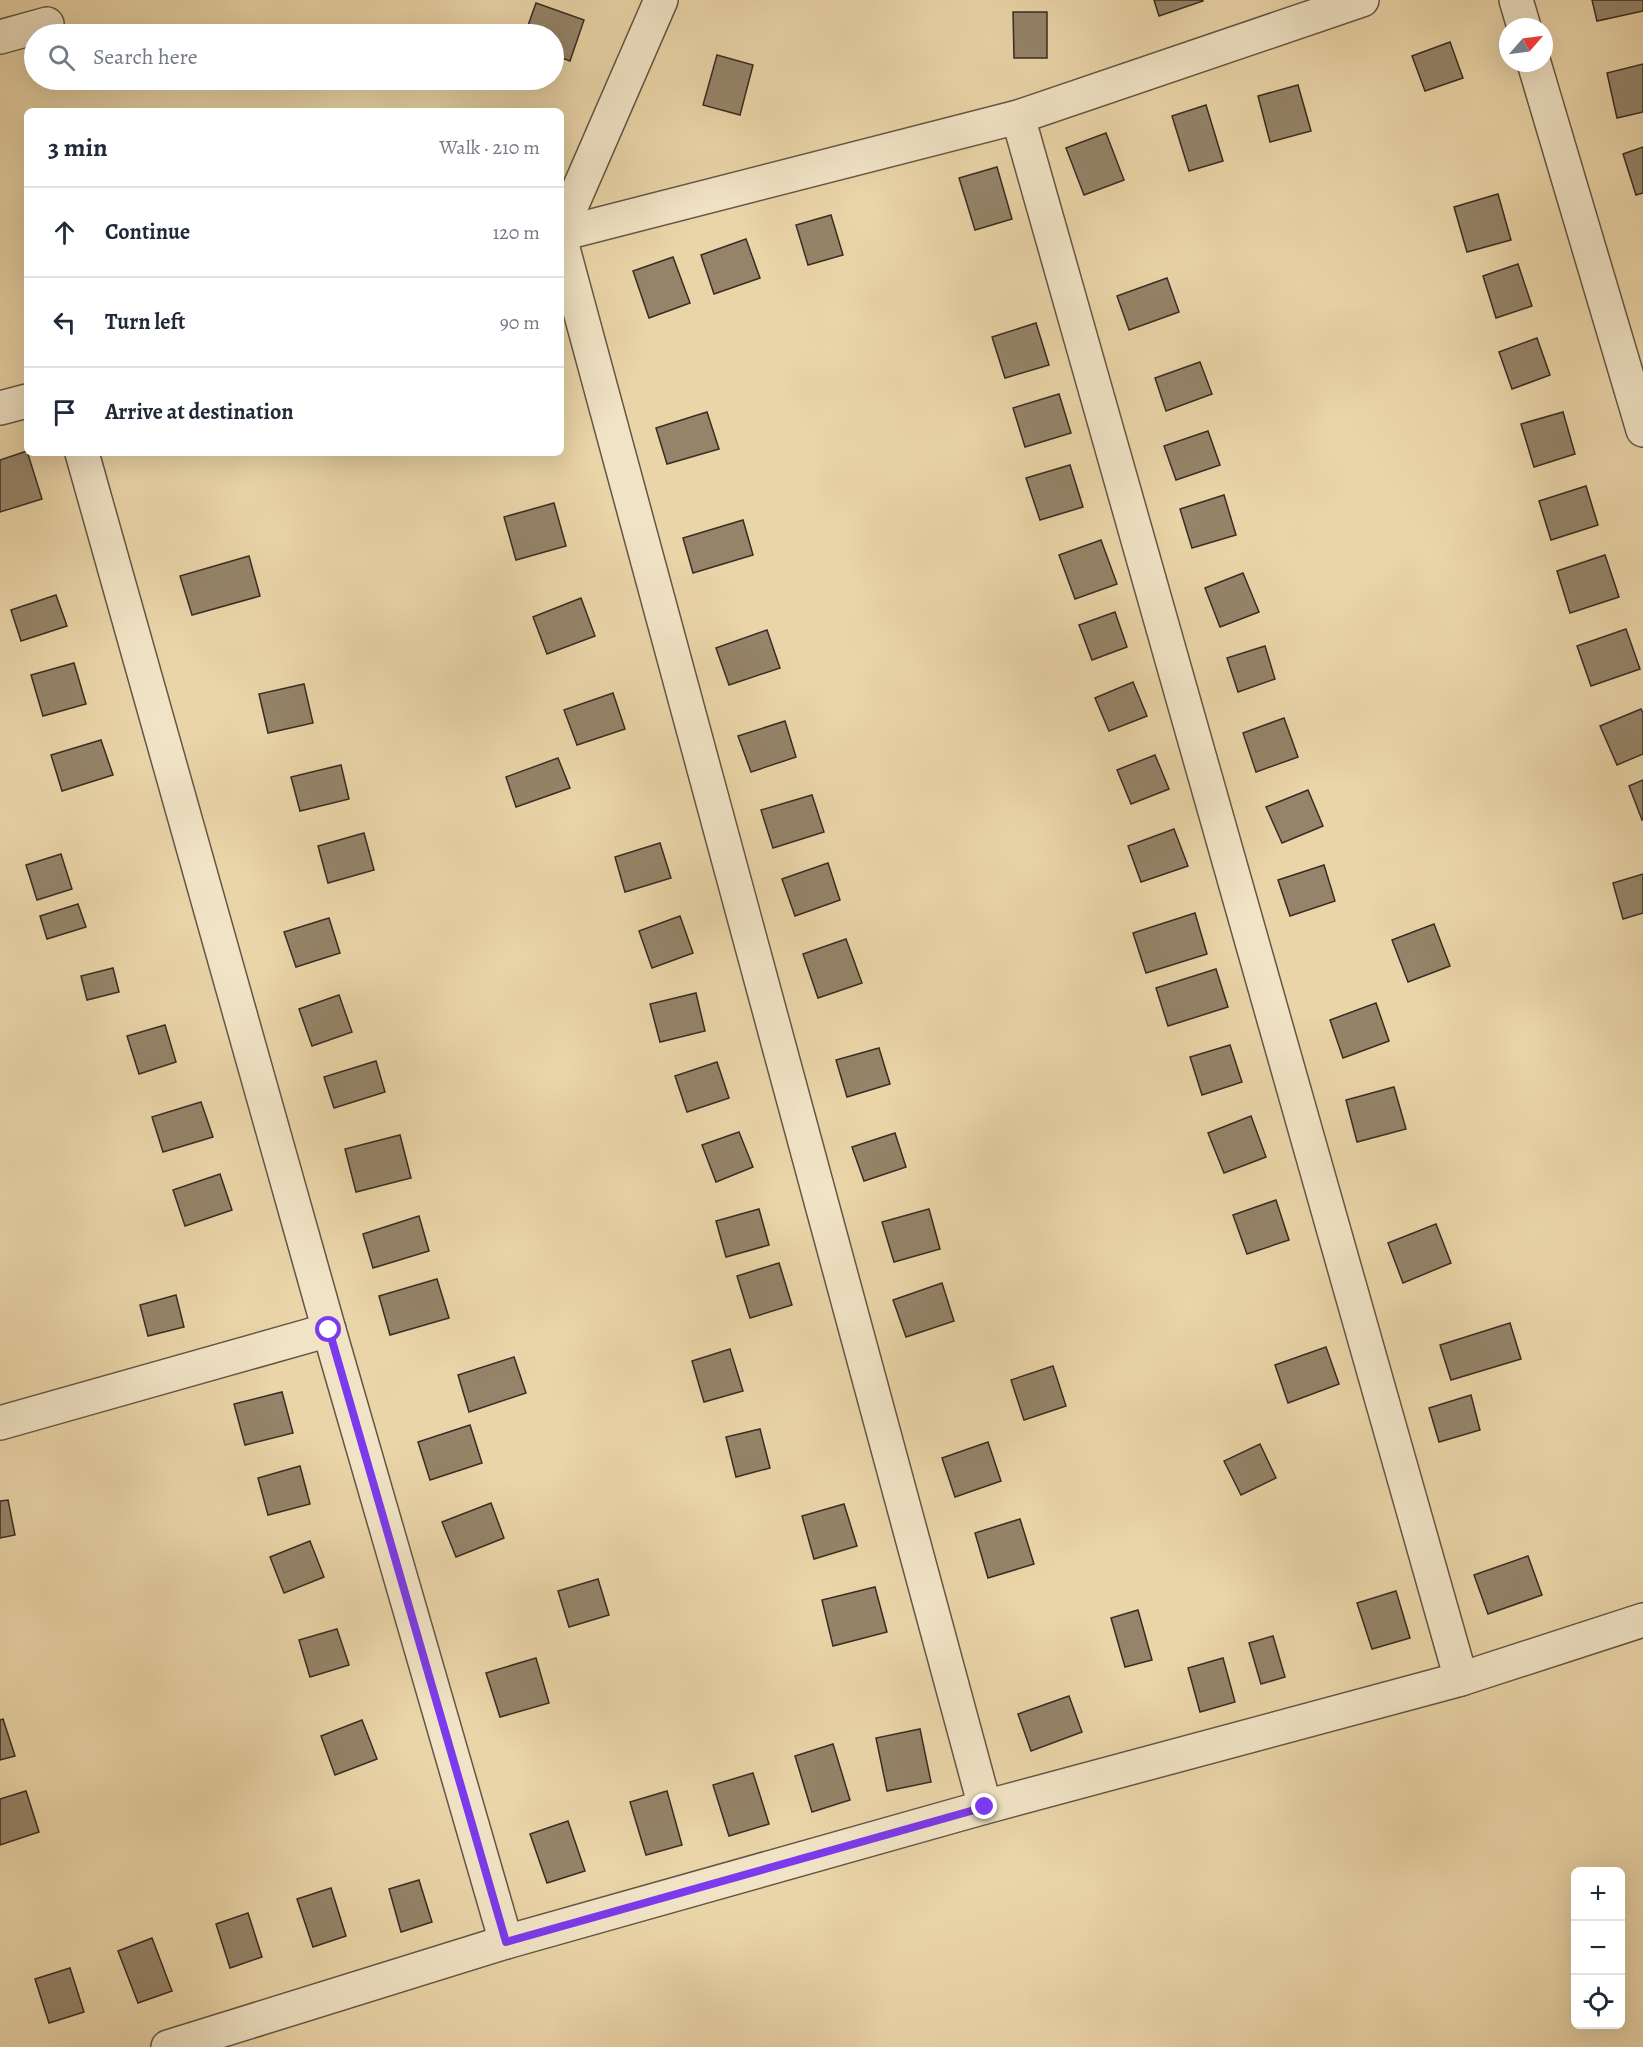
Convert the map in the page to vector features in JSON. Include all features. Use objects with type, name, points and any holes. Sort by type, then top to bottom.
[{"type":"street","points":[[564,225],[661,0]]},
{"type":"street","points":[[564,231],[1018,117],[1362,0]]},
{"type":"street","points":[[1516,0],[1521,18]]},
{"type":"street","points":[[0,37],[24,30]]},
{"type":"street","points":[[1537,72],[1643,430]]},
{"type":"street","points":[[1018,117],[1461,1679]]},
{"type":"street","points":[[564,252],[985,1807]]},
{"type":"street","points":[[0,408],[24,402]]},
{"type":"street","points":[[83,456],[329,1330],[506,1942]]},
{"type":"street","points":[[0,1423],[329,1330]]},
{"type":"street","points":[[168,2047],[506,1942],[985,1807],[1461,1679],[1643,1620]]},
{"type":"building","points":[[1154,0],[1202,0],[1203,1],[1159,16]]},
{"type":"building","points":[[1592,0],[1643,0],[1643,11],[1597,21]]},
{"type":"building","points":[[536,3],[584,20],[570,61],[564,59],[564,24],[529,24]]},
{"type":"building","points":[[1013,12],[1047,12],[1047,58],[1014,58]]},
{"type":"building","points":[[1450,42],[1463,78],[1425,91],[1412,56]]},
{"type":"building","points":[[717,55],[753,65],[740,115],[703,105]]},
{"type":"building","points":[[1643,64],[1643,112],[1617,118],[1607,73]]},
{"type":"building","points":[[1298,85],[1311,131],[1270,142],[1258,96]]},
{"type":"building","points":[[1206,105],[1223,161],[1189,171],[1172,116]]},
{"type":"building","points":[[1106,133],[1124,180],[1084,195],[1066,148]]},
{"type":"building","points":[[1643,147],[1643,193],[1636,195],[1623,154]]},
{"type":"building","points":[[997,167],[1012,219],[975,230],[959,178]]},
{"type":"building","points":[[1498,194],[1511,240],[1467,252],[1454,207]]},
{"type":"building","points":[[831,215],[843,255],[808,265],[796,225]]},
{"type":"building","points":[[746,239],[760,278],[714,294],[701,255]]},
{"type":"building","points":[[673,257],[690,303],[649,318],[633,271]]},
{"type":"building","points":[[1518,264],[1532,306],[1496,318],[1483,276]]},
{"type":"building","points":[[1167,278],[1179,312],[1129,330],[1117,296]]},
{"type":"building","points":[[1036,323],[1049,365],[1005,378],[992,337]]},
{"type":"building","points":[[1537,338],[1550,375],[1512,389],[1499,352]]},
{"type":"building","points":[[1200,362],[1212,394],[1166,411],[1155,378]]},
{"type":"building","points":[[1059,394],[1071,433],[1025,447],[1013,408]]},
{"type":"building","points":[[707,412],[719,449],[667,464],[656,428]]},
{"type":"building","points":[[1563,412],[1575,454],[1534,467],[1521,424]]},
{"type":"building","points":[[1208,431],[1220,465],[1176,480],[1164,446]]},
{"type":"building","points":[[24,452],[24,456],[29,456],[42,499],[0,512],[0,460]]},
{"type":"building","points":[[1070,465],[1083,507],[1040,520],[1026,478]]},
{"type":"building","points":[[1586,486],[1598,525],[1551,540],[1539,501]]},
{"type":"building","points":[[1224,495],[1236,535],[1192,548],[1180,509]]},
{"type":"building","points":[[554,503],[566,546],[516,560],[504,517]]},
{"type":"building","points":[[743,520],[753,555],[693,573],[683,538]]},
{"type":"building","points":[[1101,540],[1117,584],[1075,599],[1059,555]]},
{"type":"building","points":[[1605,555],[1619,597],[1570,613],[1557,571]]},
{"type":"building","points":[[249,556],[260,596],[192,615],[180,576]]},
{"type":"building","points":[[1243,573],[1259,612],[1220,627],[1205,588]]},
{"type":"building","points":[[56,595],[67,626],[21,641],[11,610]]},
{"type":"building","points":[[581,598],[595,636],[547,654],[533,617]]},
{"type":"building","points":[[1115,612],[1127,647],[1092,660],[1079,625]]},
{"type":"building","points":[[1626,629],[1640,669],[1591,686],[1577,646]]},
{"type":"building","points":[[767,630],[780,668],[729,685],[716,648]]},
{"type":"building","points":[[1265,646],[1275,679],[1238,692],[1227,658]]},
{"type":"building","points":[[74,663],[86,704],[43,716],[31,675]]},
{"type":"building","points":[[1133,682],[1147,716],[1109,731],[1095,698]]},
{"type":"building","points":[[304,684],[313,723],[268,733],[259,694]]},
{"type":"building","points":[[613,693],[625,729],[577,745],[564,710]]},
{"type":"building","points":[[1641,709],[1643,713],[1643,754],[1617,765],[1600,726]]},
{"type":"building","points":[[1284,718],[1298,757],[1256,772],[1243,733]]},
{"type":"building","points":[[785,721],[796,757],[751,772],[738,736]]},
{"type":"building","points":[[101,740],[113,775],[62,791],[51,755]]},
{"type":"building","points":[[1155,755],[1169,789],[1131,804],[1117,770]]},
{"type":"building","points":[[558,758],[570,788],[516,807],[506,777]]},
{"type":"building","points":[[341,765],[349,799],[300,811],[291,777]]},
{"type":"building","points":[[1643,780],[1643,819],[1642,820],[1629,786]]},
{"type":"building","points":[[1308,790],[1323,826],[1282,843],[1266,807]]},
{"type":"building","points":[[812,795],[824,832],[773,848],[761,810]]},
{"type":"building","points":[[1174,829],[1188,866],[1141,882],[1128,846]]},
{"type":"building","points":[[364,833],[374,870],[328,883],[318,846]]},
{"type":"building","points":[[660,843],[671,878],[625,892],[615,857]]},
{"type":"building","points":[[61,854],[72,889],[37,900],[26,865]]},
{"type":"building","points":[[828,863],[840,900],[795,916],[782,879]]},
{"type":"building","points":[[1324,865],[1335,901],[1290,916],[1278,880]]},
{"type":"building","points":[[1643,874],[1643,913],[1623,919],[1613,883]]},
{"type":"building","points":[[78,904],[86,927],[47,939],[40,916]]},
{"type":"building","points":[[1195,913],[1207,954],[1146,973],[1133,933]]},
{"type":"building","points":[[680,916],[693,953],[652,968],[639,931]]},
{"type":"building","points":[[329,918],[340,953],[296,967],[284,932]]},
{"type":"building","points":[[1434,924],[1450,966],[1408,982],[1392,940]]},
{"type":"building","points":[[846,939],[862,983],[818,998],[803,954]]},
{"type":"building","points":[[113,968],[119,992],[87,1000],[81,976]]},
{"type":"building","points":[[1216,969],[1228,1007],[1168,1026],[1156,988]]},
{"type":"building","points":[[696,993],[705,1031],[660,1042],[650,1004]]},
{"type":"building","points":[[339,995],[352,1032],[312,1046],[299,1009]]},
{"type":"building","points":[[1376,1003],[1389,1041],[1343,1058],[1330,1020]]},
{"type":"building","points":[[165,1025],[176,1062],[139,1074],[127,1036]]},
{"type":"building","points":[[1230,1045],[1242,1082],[1202,1095],[1190,1057]]},
{"type":"building","points":[[879,1048],[890,1084],[847,1097],[836,1060]]},
{"type":"building","points":[[376,1061],[385,1092],[334,1108],[324,1077]]},
{"type":"building","points":[[717,1062],[729,1098],[687,1112],[675,1076]]},
{"type":"building","points":[[1394,1087],[1406,1129],[1357,1142],[1346,1100]]},
{"type":"building","points":[[201,1102],[213,1137],[163,1152],[152,1117]]},
{"type":"building","points":[[1251,1116],[1266,1157],[1224,1173],[1208,1133]]},
{"type":"building","points":[[739,1132],[753,1167],[716,1182],[702,1145]]},
{"type":"building","points":[[895,1133],[906,1167],[864,1181],[852,1147]]},
{"type":"building","points":[[400,1135],[411,1178],[356,1192],[345,1149]]},
{"type":"building","points":[[220,1174],[232,1210],[185,1226],[173,1190]]},
{"type":"building","points":[[1276,1200],[1289,1240],[1247,1254],[1233,1215]]},
{"type":"building","points":[[759,1209],[769,1245],[726,1257],[716,1221]]},
{"type":"building","points":[[929,1209],[940,1249],[894,1262],[882,1222]]},
{"type":"building","points":[[419,1216],[429,1251],[373,1268],[363,1234]]},
{"type":"building","points":[[1436,1224],[1451,1263],[1403,1283],[1388,1243]]},
{"type":"building","points":[[779,1263],[792,1305],[750,1318],[737,1276]]},
{"type":"building","points":[[437,1279],[449,1318],[390,1335],[379,1296]]},
{"type":"building","points":[[942,1283],[954,1321],[906,1337],[893,1300]]},
{"type":"building","points":[[176,1295],[184,1327],[148,1336],[140,1305]]},
{"type":"building","points":[[1510,1323],[1521,1359],[1451,1380],[1440,1345]]},
{"type":"building","points":[[1326,1347],[1339,1384],[1288,1403],[1275,1365]]},
{"type":"building","points":[[730,1349],[743,1391],[704,1402],[692,1361]]},
{"type":"building","points":[[514,1357],[526,1393],[469,1412],[458,1375]]},
{"type":"building","points":[[1053,1366],[1066,1406],[1024,1420],[1011,1380]]},
{"type":"building","points":[[282,1392],[293,1433],[245,1445],[234,1404]]},
{"type":"building","points":[[1471,1395],[1480,1430],[1439,1442],[1429,1408]]},
{"type":"building","points":[[470,1425],[482,1463],[430,1480],[418,1442]]},
{"type":"building","points":[[760,1429],[770,1468],[736,1477],[726,1437]]},
{"type":"building","points":[[988,1442],[1001,1481],[955,1497],[942,1458]]},
{"type":"building","points":[[1260,1444],[1276,1478],[1241,1495],[1224,1461]]},
{"type":"building","points":[[300,1466],[310,1504],[268,1515],[258,1478]]},
{"type":"building","points":[[8,1500],[15,1535],[0,1538],[0,1501]]},
{"type":"building","points":[[491,1503],[504,1538],[456,1557],[442,1522]]},
{"type":"building","points":[[844,1504],[857,1546],[814,1559],[802,1516]]},
{"type":"building","points":[[1020,1519],[1034,1564],[988,1578],[975,1533]]},
{"type":"building","points":[[310,1541],[324,1577],[284,1593],[270,1557]]},
{"type":"building","points":[[1528,1556],[1542,1595],[1488,1614],[1474,1575]]},
{"type":"building","points":[[598,1579],[609,1615],[569,1627],[558,1591]]},
{"type":"building","points":[[875,1587],[887,1632],[833,1646],[822,1600]]},
{"type":"building","points":[[1396,1591],[1410,1638],[1372,1649],[1357,1603]]},
{"type":"building","points":[[1138,1610],[1152,1660],[1125,1667],[1111,1618]]},
{"type":"building","points":[[337,1629],[349,1665],[310,1677],[299,1640]]},
{"type":"building","points":[[1273,1636],[1285,1677],[1261,1684],[1249,1643]]},
{"type":"building","points":[[536,1658],[549,1703],[500,1717],[486,1673]]},
{"type":"building","points":[[1223,1658],[1235,1702],[1200,1712],[1188,1668]]},
{"type":"building","points":[[1069,1696],[1082,1732],[1031,1751],[1018,1714]]},
{"type":"building","points":[[3,1719],[15,1756],[0,1760],[0,1720]]},
{"type":"building","points":[[362,1720],[377,1759],[335,1775],[321,1736]]},
{"type":"building","points":[[920,1729],[931,1782],[887,1791],[876,1738]]},
{"type":"building","points":[[833,1744],[850,1800],[812,1812],[795,1756]]},
{"type":"building","points":[[753,1773],[769,1824],[729,1836],[713,1785]]},
{"type":"building","points":[[26,1791],[39,1832],[0,1845],[0,1799]]},
{"type":"building","points":[[667,1791],[682,1845],[646,1855],[630,1802]]},
{"type":"building","points":[[568,1821],[585,1871],[547,1883],[530,1834]]},
{"type":"building","points":[[419,1880],[432,1922],[401,1932],[389,1889]]},
{"type":"building","points":[[331,1888],[346,1936],[313,1947],[297,1899]]},
{"type":"building","points":[[248,1913],[262,1957],[230,1968],[216,1924]]},
{"type":"building","points":[[152,1938],[172,1991],[138,2003],[118,1951]]},
{"type":"building","points":[[70,1968],[84,2012],[49,2023],[35,1979]]},
{"type":"route","points":[[329,1330],[506,1942],[985,1807]]}]
